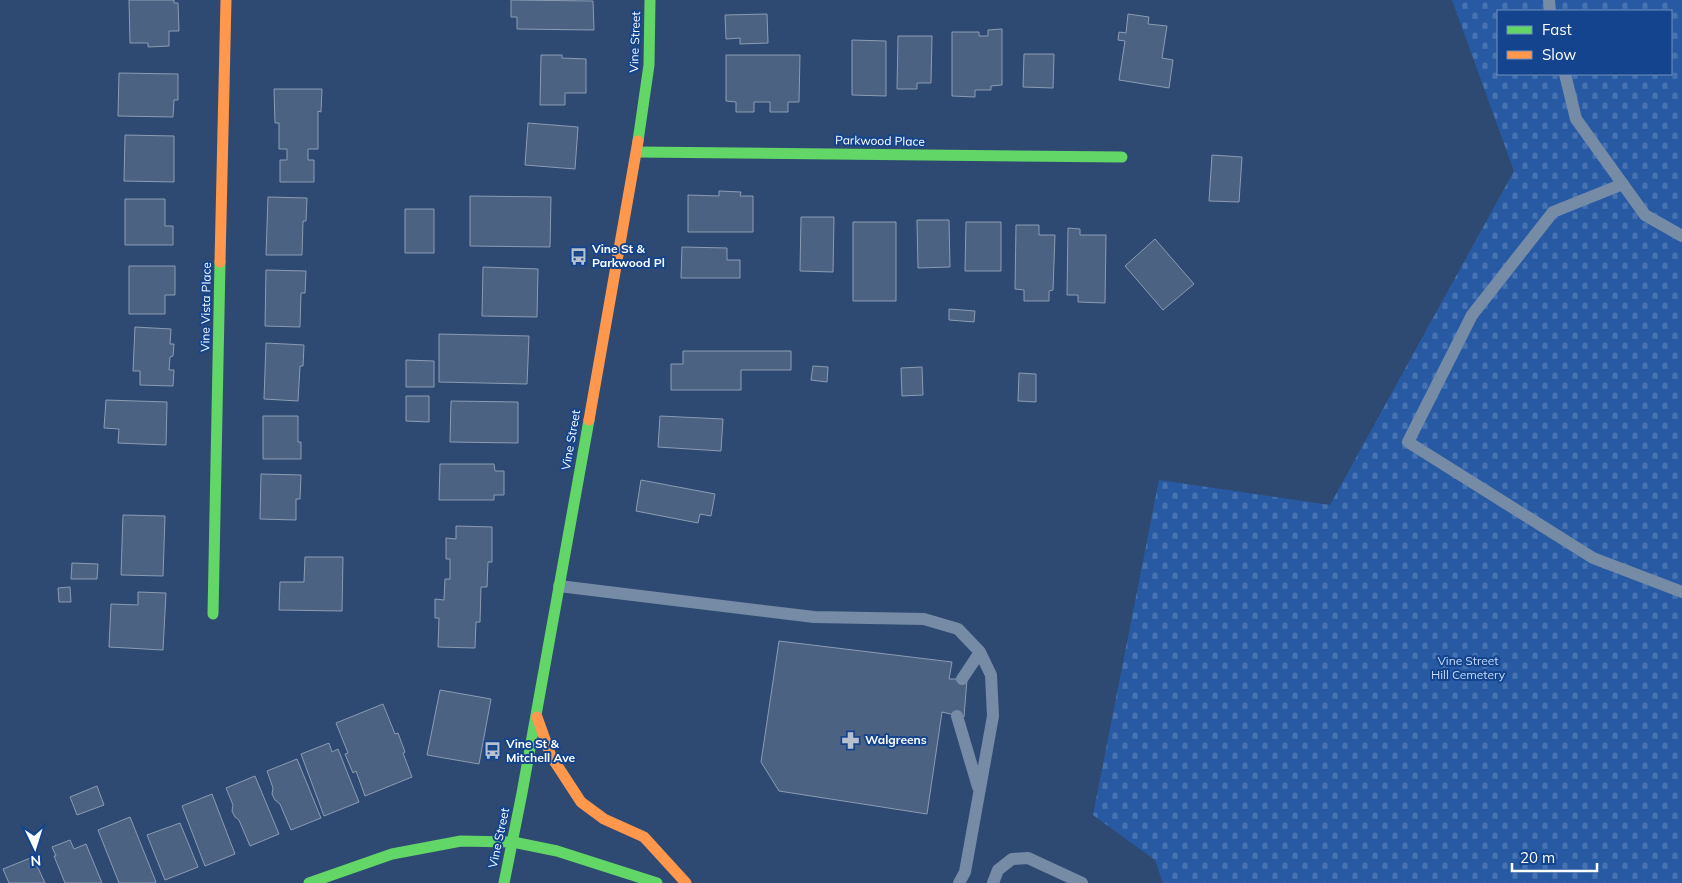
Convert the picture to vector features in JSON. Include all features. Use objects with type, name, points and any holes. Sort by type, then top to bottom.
[{"type":"street","name":"Vine Vista Place","points":[[213,614],[226,0]]},
{"type":"street","name":"Vine Street","points":[[504,883],[513,842],[637,152],[649,65],[650,0]]},
{"type":"street","name":"Parkwood Place","points":[[637,152],[1122,157]]},
{"type":"street","points":[[536,714],[551,756],[581,802],[604,819],[644,837],[686,883]]},
{"type":"street","points":[[309,883],[392,854],[461,841],[513,842],[557,850],[605,871],[657,883]]},
{"type":"lane","points":[[1565,75],[1576,119],[1623,184],[1646,215],[1682,236]]},
{"type":"lane","points":[[1623,184],[1553,212],[1472,315],[1408,442],[1593,558],[1682,592]]},
{"type":"lane","points":[[559,586],[814,617],[924,618],[958,629],[980,652],[991,675],[992,716],[965,872],[959,883]]},
{"type":"lane","points":[[962,679],[980,652]]},
{"type":"lane","points":[[957,716],[979,792]]},
{"type":"lane","points":[[993,883],[998,870],[1012,860],[1028,858],[1082,883]]},
{"type":"green space","name":"Vine Street Hill Cemetery","points":[[1452,0],[1682,0],[1682,883],[1163,883],[1155,860],[1093,815],[1159,480],[1330,505],[1514,171]]},
{"type":"building","points":[[129,0],[174,0],[174,3],[178,3],[179,31],[169,31],[169,46],[148,47],[148,43],[130,43]]},
{"type":"building","points":[[511,0],[593,1],[594,30],[517,29],[517,17],[511,17]]},
{"type":"building","points":[[767,14],[768,43],[740,44],[740,38],[726,39],[725,15]]},
{"type":"building","points":[[1128,14],[1149,17],[1148,24],[1167,26],[1162,58],[1173,60],[1169,88],[1119,80],[1125,41],[1118,40],[1119,32],[1126,33]]},
{"type":"building","points":[[1002,29],[1002,85],[991,86],[991,90],[975,90],[975,97],[952,96],[952,32],[979,32],[979,36],[988,36],[988,30]]},
{"type":"building","points":[[898,36],[932,36],[931,83],[917,83],[917,89],[897,89]]},
{"type":"building","points":[[852,40],[886,41],[886,96],[852,95]]},
{"type":"building","points":[[1024,54],[1054,54],[1053,88],[1023,87]]},
{"type":"building","points":[[541,55],[562,55],[562,58],[586,59],[586,93],[565,93],[565,105],[540,105]]},
{"type":"building","points":[[726,55],[800,55],[799,102],[788,102],[788,112],[770,112],[770,102],[754,102],[754,112],[736,112],[736,102],[726,101]]},
{"type":"building","points":[[119,73],[178,74],[178,100],[174,100],[173,117],[118,116]]},
{"type":"building","points":[[274,89],[322,89],[321,112],[318,111],[318,149],[308,149],[308,160],[314,160],[314,182],[280,182],[280,160],[287,160],[287,149],[279,149],[279,123],[275,123]]},
{"type":"building","points":[[528,123],[578,127],[575,169],[525,165]]},
{"type":"building","points":[[125,135],[174,136],[174,182],[124,181]]},
{"type":"building","points":[[1212,155],[1242,157],[1239,202],[1209,201]]},
{"type":"building","points":[[719,191],[741,192],[740,196],[753,196],[753,232],[688,232],[688,195],[719,196]]},
{"type":"building","points":[[470,196],[551,197],[550,247],[470,246]]},
{"type":"building","points":[[268,197],[307,198],[306,221],[303,221],[302,255],[266,255]]},
{"type":"building","points":[[125,199],[165,199],[165,226],[173,226],[173,245],[125,245]]},
{"type":"building","points":[[405,209],[434,209],[434,253],[405,253]]},
{"type":"building","points":[[801,217],[834,217],[833,272],[800,271]]},
{"type":"building","points":[[917,220],[949,220],[950,267],[918,268]]},
{"type":"building","points":[[853,222],[896,222],[896,301],[853,301]]},
{"type":"building","points":[[966,222],[1001,222],[1001,271],[965,271]]},
{"type":"building","points":[[1016,225],[1039,225],[1039,235],[1055,235],[1053,290],[1049,291],[1049,301],[1024,301],[1024,290],[1015,289]]},
{"type":"building","points":[[1068,228],[1080,229],[1080,235],[1106,235],[1105,303],[1078,302],[1078,295],[1067,295]]},
{"type":"building","points":[[1155,239],[1194,284],[1163,310],[1125,266]]},
{"type":"building","points":[[682,247],[727,248],[727,260],[740,260],[740,278],[681,278]]},
{"type":"building","points":[[129,266],[175,266],[175,295],[165,295],[165,314],[129,314]]},
{"type":"building","points":[[483,267],[538,269],[537,317],[482,316]]},
{"type":"building","points":[[266,270],[306,271],[305,293],[301,293],[300,327],[265,326]]},
{"type":"building","points":[[949,309],[975,311],[974,322],[949,320]]},
{"type":"building","points":[[135,327],[171,329],[170,344],[174,344],[169,370],[174,370],[173,386],[140,385],[140,371],[133,371]]},
{"type":"building","points":[[439,334],[529,336],[527,384],[439,382]]},
{"type":"building","points":[[266,343],[304,345],[303,366],[300,366],[298,401],[264,399]]},
{"type":"building","points":[[683,351],[791,351],[791,370],[741,370],[741,390],[671,390],[671,364],[683,364]]},
{"type":"building","points":[[406,360],[434,361],[434,387],[406,387]]},
{"type":"building","points":[[813,366],[828,367],[827,382],[811,380]]},
{"type":"building","points":[[922,367],[923,395],[902,396],[901,368]]},
{"type":"building","points":[[1019,373],[1036,374],[1036,402],[1018,401]]},
{"type":"building","points":[[406,396],[429,396],[429,422],[406,421]]},
{"type":"building","points":[[106,400],[167,402],[166,445],[118,443],[119,429],[104,428]]},
{"type":"building","points":[[451,401],[518,402],[518,443],[450,442]]},
{"type":"building","points":[[263,416],[298,416],[298,442],[301,442],[301,459],[263,459]]},
{"type":"building","points":[[660,416],[723,419],[721,451],[658,447]]},
{"type":"building","points":[[440,464],[494,464],[495,471],[504,471],[504,495],[494,495],[494,500],[439,500]]},
{"type":"building","points":[[261,474],[301,475],[300,499],[296,499],[296,520],[260,519]]},
{"type":"building","points":[[641,480],[715,494],[711,516],[700,514],[698,523],[636,511]]},
{"type":"building","points":[[123,515],[165,516],[163,576],[121,575]]},
{"type":"building","points":[[456,526],[492,527],[492,562],[488,562],[487,587],[481,587],[480,622],[476,622],[475,648],[438,647],[439,618],[435,618],[435,599],[444,600],[445,579],[450,579],[450,559],[446,559],[446,538],[456,539]]},
{"type":"building","points":[[305,557],[343,557],[342,611],[279,610],[280,582],[304,582]]},
{"type":"building","points":[[72,563],[98,564],[97,579],[71,579]]},
{"type":"building","points":[[70,587],[71,602],[59,602],[58,588]]},
{"type":"building","points":[[138,592],[166,593],[163,650],[109,647],[111,604],[138,605]]},
{"type":"building","name":"Walgreens","points":[[779,641],[952,662],[949,679],[967,679],[964,717],[942,712],[927,814],[779,791],[761,762]]},
{"type":"building","points":[[440,690],[491,699],[479,764],[427,755]]},
{"type":"building","points":[[383,704],[395,734],[398,733],[412,777],[365,796],[356,771],[353,773],[345,754],[348,753],[336,723]]},
{"type":"building","points":[[329,743],[332,752],[338,749],[359,802],[324,816],[301,754]]},
{"type":"building","points":[[297,759],[321,818],[291,830],[280,804],[272,794],[273,788],[267,771]]},
{"type":"building","points":[[255,776],[279,834],[250,846],[239,820],[232,811],[233,805],[226,788]]},
{"type":"building","points":[[97,786],[104,805],[77,815],[70,797]]},
{"type":"building","points":[[212,794],[235,854],[205,866],[182,806]]},
{"type":"building","points":[[130,817],[155,883],[119,883],[98,830]]},
{"type":"building","points":[[180,823],[198,867],[165,880],[147,835]]},
{"type":"building","points":[[70,840],[74,849],[86,844],[102,883],[65,883],[52,847]]},
{"type":"building","points":[[33,857],[45,883],[9,883],[3,869]]},
{"type":"traffic: fast","points":[[638,141],[649,65],[650,0]]},
{"type":"traffic: fast","points":[[637,152],[1122,157]]},
{"type":"traffic: fast","points":[[213,614],[220,262]]},
{"type":"traffic: fast","points":[[504,883],[589,420]]},
{"type":"traffic: fast","points":[[309,883],[392,854],[461,841],[513,842],[557,851],[657,883]]},
{"type":"traffic: slow","points":[[220,262],[226,0]]},
{"type":"traffic: slow","points":[[589,420],[638,141]]},
{"type":"traffic: slow","points":[[537,717],[551,756],[581,802],[604,819],[644,837],[686,883]]},
{"type":"place","name":"Vine St & Parkwood Pl","points":[[578,256]]},
{"type":"place","name":"Walgreens","points":[[851,740]]},
{"type":"place","name":"Vine St & Mitchell Ave","points":[[492,751]]}]
